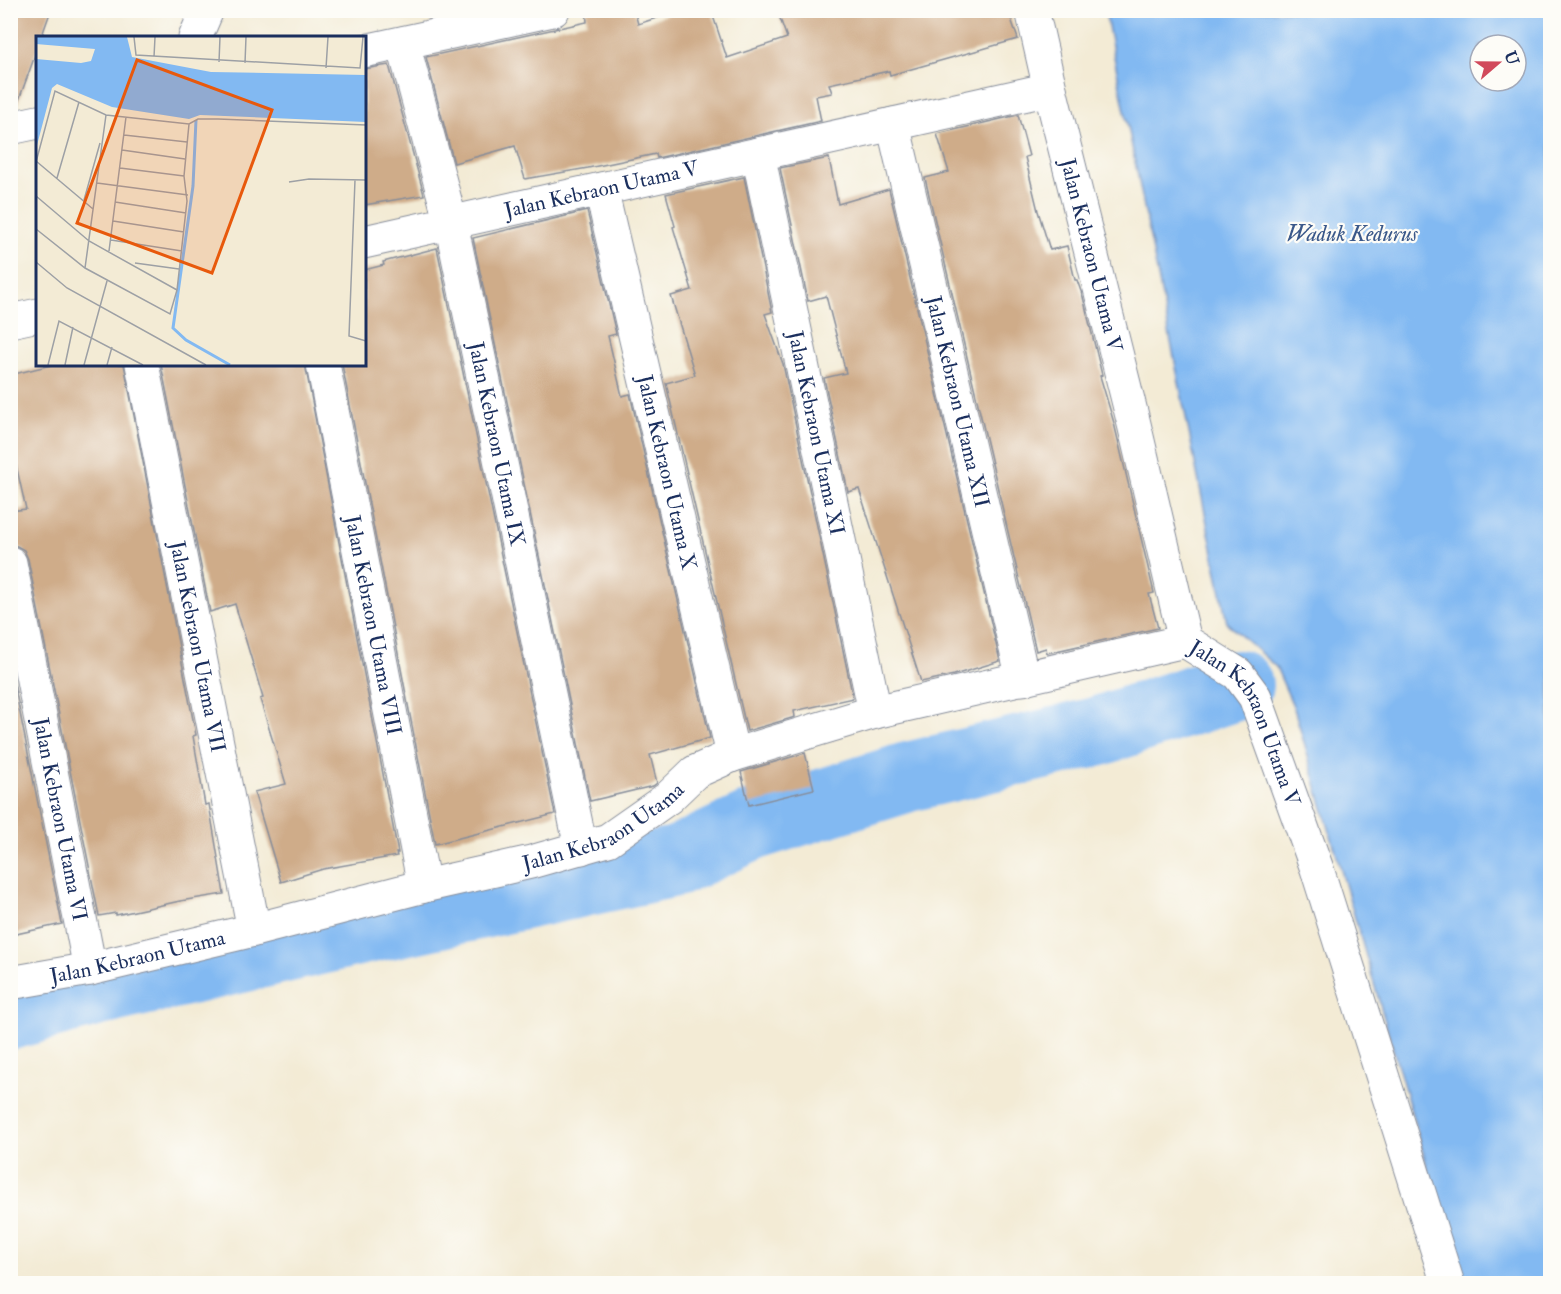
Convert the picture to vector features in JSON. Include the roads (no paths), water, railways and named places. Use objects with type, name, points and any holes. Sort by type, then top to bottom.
[{"type":"street","points":[[196,36],[207,10]]},
{"type":"street","points":[[366,51],[554,10]]},
{"type":"street","name":"Jalan Kebraon Utama V","points":[[1032,10],[1185,641],[1238,674],[1255,697],[1317,869],[1448,1284]]},
{"type":"street","name":"Jalan Kebraon Utama IX","points":[[404,43],[452,223],[581,848]]},
{"type":"street","name":"Jalan Kebraon Utama V","points":[[366,242],[1050,89]]},
{"type":"street","points":[[10,128],[36,122]]},
{"type":"street","name":"Jalan Kebraon Utama XII","points":[[893,124],[1023,679]]},
{"type":"street","name":"Jalan Kebraon Utama XI","points":[[758,154],[875,712]]},
{"type":"street","name":"Jalan Kebraon Utama X","points":[[601,189],[733,755]]},
{"type":"street","points":[[10,321],[36,315]]},
{"type":"street","name":"Jalan Kebraon Utama VII","points":[[142,366],[254,930]]},
{"type":"street","name":"Jalan Kebraon Utama VIII","points":[[323,366],[424,886]]},
{"type":"street","name":"Jalan Kebraon Utama VI","points":[[10,563],[90,969]]},
{"type":"street","name":"Jalan Kebraon Utama","points":[[10,983],[90,969],[581,848],[608,840],[668,798],[695,772],[733,755],[875,712],[1185,641]]},
{"type":"water","name":"Waduk Kedurus","points":[[1105,11],[1550,11],[1550,1283],[1461,1283],[1294,708],[1276,667],[1227,623]]},
{"type":"waterway","points":[[10,1015],[95,992],[362,930],[675,862],[754,825],[908,777],[1096,732],[1238,685]]}]
